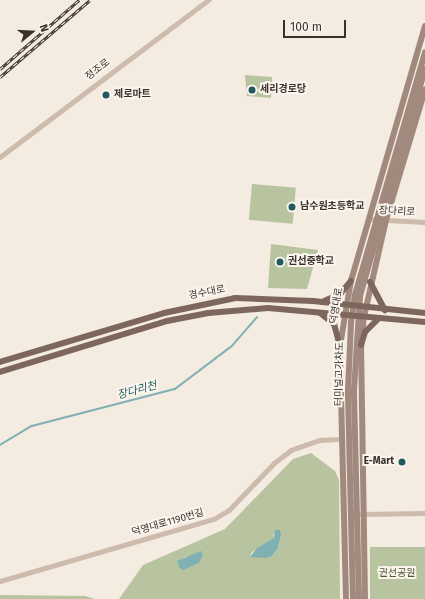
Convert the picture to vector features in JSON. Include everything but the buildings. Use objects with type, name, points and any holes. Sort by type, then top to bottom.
[{"type":"main road","name":"덕영대로","points":[[346,599],[340,346],[351,281],[425,27]]},
{"type":"main road","points":[[419,47],[423,72]]},
{"type":"main road","points":[[410,110],[423,72],[425,53]]},
{"type":"main road","points":[[365,599],[361,345],[365,308],[386,220],[425,90]]},
{"type":"main road","name":"터미널고가차도","points":[[353,599],[348,390],[351,323],[355,295],[410,110]]},
{"type":"main road","name":"터미널고가차도","points":[[359,599],[354,390],[360,296],[410,110]]},
{"type":"main road","points":[[321,302],[340,294],[351,281]]},
{"type":"main road","points":[[370,282],[385,310]]},
{"type":"main road","name":"경수대로","points":[[0,362],[164,312],[235,298],[321,302],[346,306],[425,313]]},
{"type":"main road","name":"경수대로","points":[[0,372],[167,321],[208,313],[268,308],[425,322]]},
{"type":"main road","points":[[319,312],[334,324],[340,346]]},
{"type":"main road","points":[[361,345],[365,332],[379,318]]},
{"type":"street","name":"정조로","points":[[0,157],[208,0]]},
{"type":"street","name":"장다리로","points":[[368,219],[425,222]]},
{"type":"street","name":"덕영대로1190번길","points":[[0,580],[214,519],[229,510],[274,463],[292,450],[320,440],[342,439]]},
{"type":"street","points":[[343,516],[364,514],[425,514]]},
{"type":"green space","points":[[245,75],[272,77],[271,98],[247,96]]},
{"type":"green space","points":[[252,184],[296,188],[293,224],[249,220]]},
{"type":"green space","points":[[271,244],[318,250],[307,289],[268,288]]},
{"type":"green space","points":[[311,453],[335,471],[339,480],[340,599],[119,599],[143,565],[225,529],[293,459]],"holes":[[[273,534],[281,535],[278,548],[272,556],[250,557],[252,552],[274,538]],[[203,554],[197,564],[179,567],[178,563],[185,557]]]},
{"type":"green space","name":"권선공원","points":[[370,547],[425,547],[425,599],[370,599]]},
{"type":"green space","points":[[0,595],[85,596],[95,599],[0,599]]},
{"type":"water","points":[[275,530],[280,530],[281,535],[278,548],[272,556],[266,558],[250,557],[257,548],[274,538]]},
{"type":"water","points":[[201,551],[203,554],[199,563],[183,570],[179,567],[177,561]]},
{"type":"waterway","name":"장다리천","points":[[0,445],[32,426],[175,389],[232,346],[257,317]]},
{"type":"railway","points":[[0,69],[79,0]]},
{"type":"railway","points":[[0,77],[90,0]]},
{"type":"place","name":"세리경로당","points":[[252,90]]},
{"type":"place","name":"제로마트","points":[[106,95]]},
{"type":"place","name":"남수원초등학교","points":[[292,207]]},
{"type":"place","name":"권선중학교","points":[[280,262]]},
{"type":"place","name":"E-Mart","points":[[402,462]]}]
